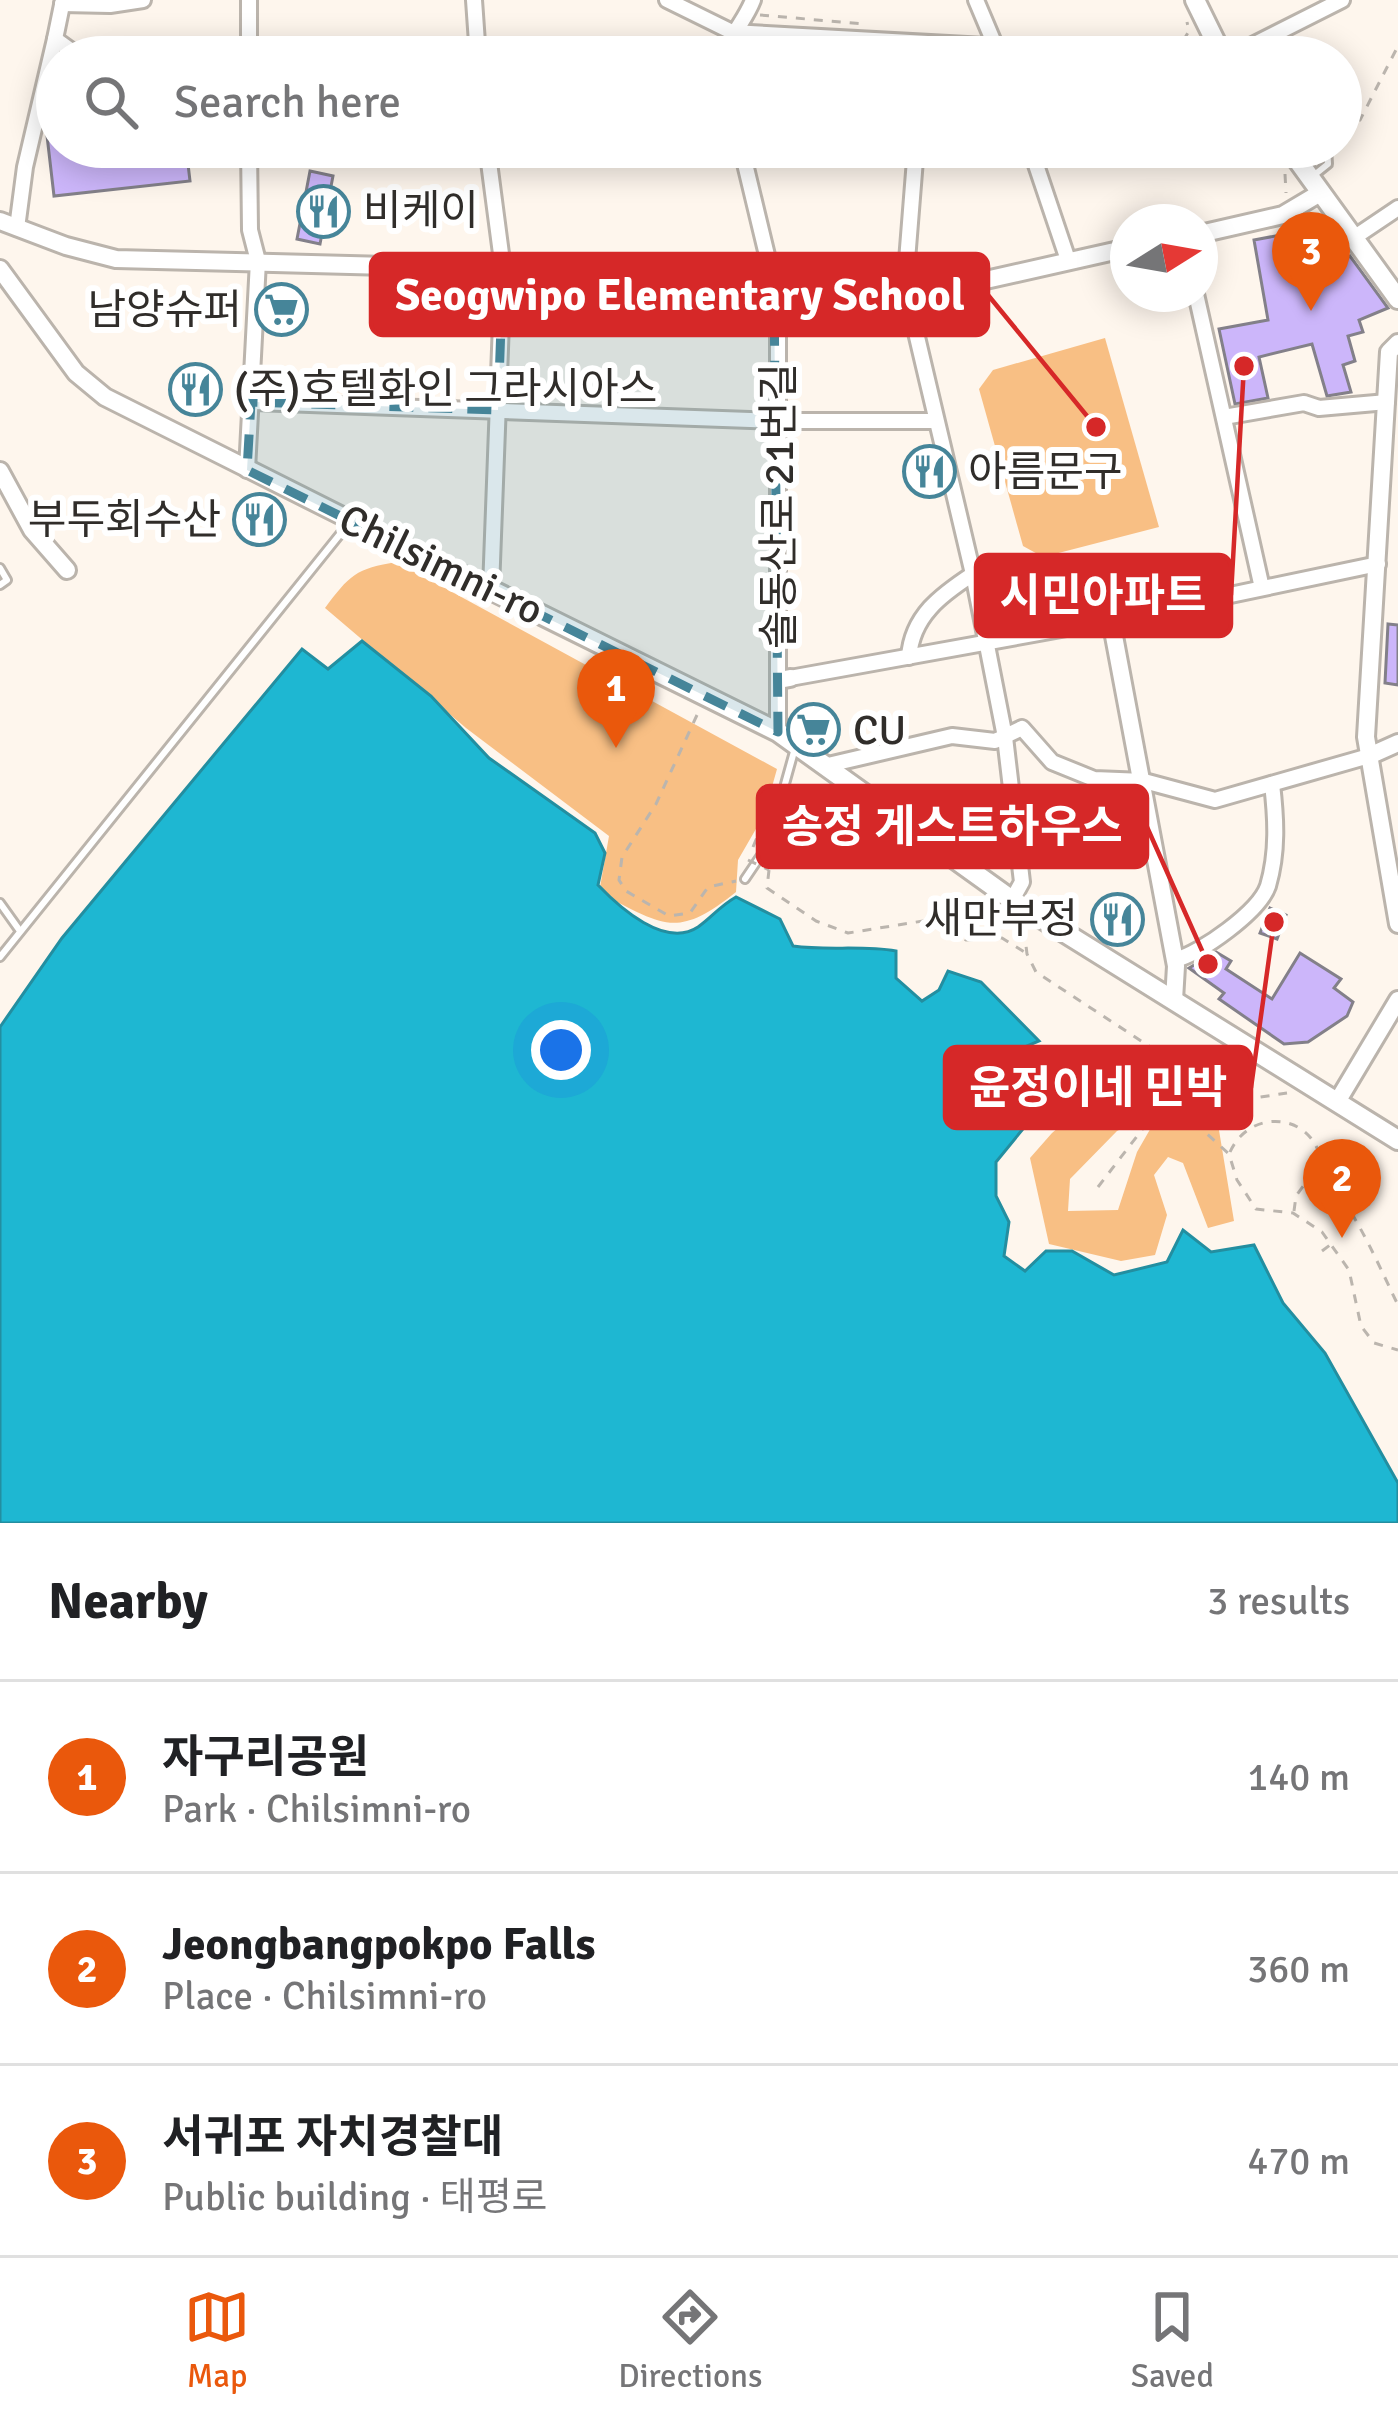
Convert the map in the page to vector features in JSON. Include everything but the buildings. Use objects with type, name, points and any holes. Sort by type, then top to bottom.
[{"type":"main road","points":[[1195,0],[1215,36]]},
{"type":"main road","points":[[1304,170],[1398,299]]},
{"type":"main road","name":"Chilsimni-ro","points":[[352,521],[778,732],[1012,900],[1398,1140]]},
{"type":"street","points":[[56,36],[63,2],[110,5],[143,0]]},
{"type":"street","points":[[249,0],[249,36]]},
{"type":"street","points":[[474,0],[477,36]]},
{"type":"street","points":[[667,0],[732,32],[780,36]]},
{"type":"street","points":[[976,0],[991,36]]},
{"type":"street","points":[[1272,36],[1342,0]]},
{"type":"street","points":[[731,36],[750,7]]},
{"type":"street","points":[[36,120],[9,225],[116,259],[959,286],[1110,252]]},
{"type":"street","points":[[247,470],[258,261],[250,230],[249,168]]},
{"type":"street","points":[[490,168],[503,268],[491,589]]},
{"type":"street","name":"솔동산로 21번길","points":[[746,168],[775,281],[784,679],[778,732]]},
{"type":"street","points":[[914,168],[905,286],[973,574],[1005,737],[1022,882],[1012,900]]},
{"type":"street","points":[[1037,168],[1068,260]]},
{"type":"street","points":[[1218,230],[1283,215],[1304,170]]},
{"type":"street","points":[[1352,239],[1398,208]]},
{"type":"street","name":"Chilsimni-ro","points":[[0,269],[76,373],[105,397],[352,521]]},
{"type":"street","points":[[1200,312],[1262,588]]},
{"type":"street","points":[[1398,343],[1389,352],[1366,737],[1398,924]]},
{"type":"street","points":[[251,402],[935,422]]},
{"type":"street","points":[[1224,417],[1304,403],[1319,408],[1387,402]]},
{"type":"street","points":[[0,471],[32,530],[67,570]]},
{"type":"street","points":[[784,679],[1111,620],[1378,565]]},
{"type":"street","points":[[909,656],[916,622],[973,574]]},
{"type":"street","points":[[1111,620],[1175,960],[1174,1000]]},
{"type":"street","points":[[828,765],[952,736],[995,741],[1022,728],[1052,762],[1094,779],[1144,781],[1215,800],[1369,756],[1398,742]]},
{"type":"street","points":[[1175,960],[1226,933],[1267,891],[1277,831],[1272,784]]},
{"type":"street","points":[[1337,1102],[1398,1000]]},
{"type":"lane","points":[[0,957],[352,521]]},
{"type":"lane","points":[[0,568],[8,580],[0,585]]},
{"type":"lane","points":[[745,879],[768,845],[796,744]]},
{"type":"lane","points":[[0,902],[20,932]]},
{"type":"path","points":[[750,7],[874,25]]},
{"type":"path","points":[[1186,36],[1187,22]]},
{"type":"path","points":[[1362,116],[1398,46]]},
{"type":"path","points":[[1284,199],[1285,173],[1304,170]]},
{"type":"path","points":[[697,715],[656,804],[622,856],[619,880],[626,891],[669,916],[691,913],[708,887],[745,879]]},
{"type":"path","points":[[748,860],[769,870],[767,888],[816,921],[848,933],[929,920],[966,940],[1002,938],[1027,953]]},
{"type":"path","points":[[1037,915],[1023,931],[1036,972],[1158,1052],[1206,1133],[1229,1154],[1237,1180],[1256,1209],[1294,1213],[1331,1243],[1348,1270],[1361,1326],[1373,1343],[1398,1350]]},
{"type":"path","points":[[1098,1187],[1161,1105],[1169,1065]]},
{"type":"path","points":[[1161,1105],[1290,1093]]},
{"type":"path","points":[[1082,1095],[1063,1114],[1071,1123],[1135,1106],[1152,1114]]},
{"type":"path","points":[[1229,1154],[1237,1136],[1251,1126],[1282,1123],[1304,1128],[1317,1143],[1323,1161],[1321,1183]]},
{"type":"path","points":[[1294,1213],[1300,1189],[1312,1182],[1332,1188],[1348,1209],[1398,1305]]},
{"type":"path","points":[[1322,1251],[1331,1243]]},
{"type":"highlighted area","points":[[503,269],[774,281],[778,732],[247,470],[251,402],[498,410]]},
{"type":"shaded area","points":[[1105,338],[1159,527],[1043,557],[1023,546],[979,389],[993,370]]},
{"type":"shaded area","points":[[397,562],[777,769],[764,815],[738,860],[736,892],[683,922],[654,919],[599,893],[609,836],[466,728],[325,608],[355,575]]},
{"type":"shaded area","points":[[1118,1077],[1143,1100],[1135,1122],[1117,1131],[1070,1179],[1068,1211],[1118,1210],[1137,1152],[1156,1119],[1215,1106],[1234,1221],[1208,1228],[1183,1163],[1168,1157],[1154,1175],[1167,1215],[1155,1255],[1121,1261],[1049,1244],[1030,1158]]},
{"type":"water","points":[[362,641],[431,696],[489,758],[595,833],[605,853],[598,885],[644,922],[671,933],[685,932],[736,897],[780,919],[793,946],[896,951],[896,978],[922,1001],[939,990],[948,971],[981,982],[1039,1041],[1008,1054],[1040,1105],[1045,1123],[1027,1124],[996,1162],[996,1196],[1009,1222],[1004,1256],[1025,1271],[1046,1251],[1072,1251],[1114,1275],[1167,1262],[1183,1230],[1211,1252],[1254,1245],[1283,1303],[1325,1353],[1398,1483],[1398,1523],[0,1523],[0,1027],[62,938],[302,649],[328,669]]},
{"type":"place","name":"비케이","points":[[324,211]]},
{"type":"place","name":"남양슈퍼","points":[[281,310]]},
{"type":"place","name":"서귀포 자치경찰대","points":[[1311,311]]},
{"type":"place","name":"시민아파트","points":[[1244,366]]},
{"type":"place","name":"(주)호텔화인 그라시아스","points":[[195,389]]},
{"type":"place","name":"Seogwipo Elementary School","points":[[1096,427]]},
{"type":"place","name":"아름문구","points":[[929,472]]},
{"type":"place","name":"부두회수산","points":[[260,520]]},
{"type":"place","name":"CU","points":[[814,730]]},
{"type":"place","name":"자구리공원","points":[[616,748]]},
{"type":"place","name":"새만부정","points":[[1117,919]]},
{"type":"place","name":"윤정이네 민박","points":[[1274,922]]},
{"type":"place","name":"송정 게스트하우스","points":[[1208,964]]},
{"type":"place","name":"Jeongbangpokpo Falls","points":[[1342,1238]]}]
